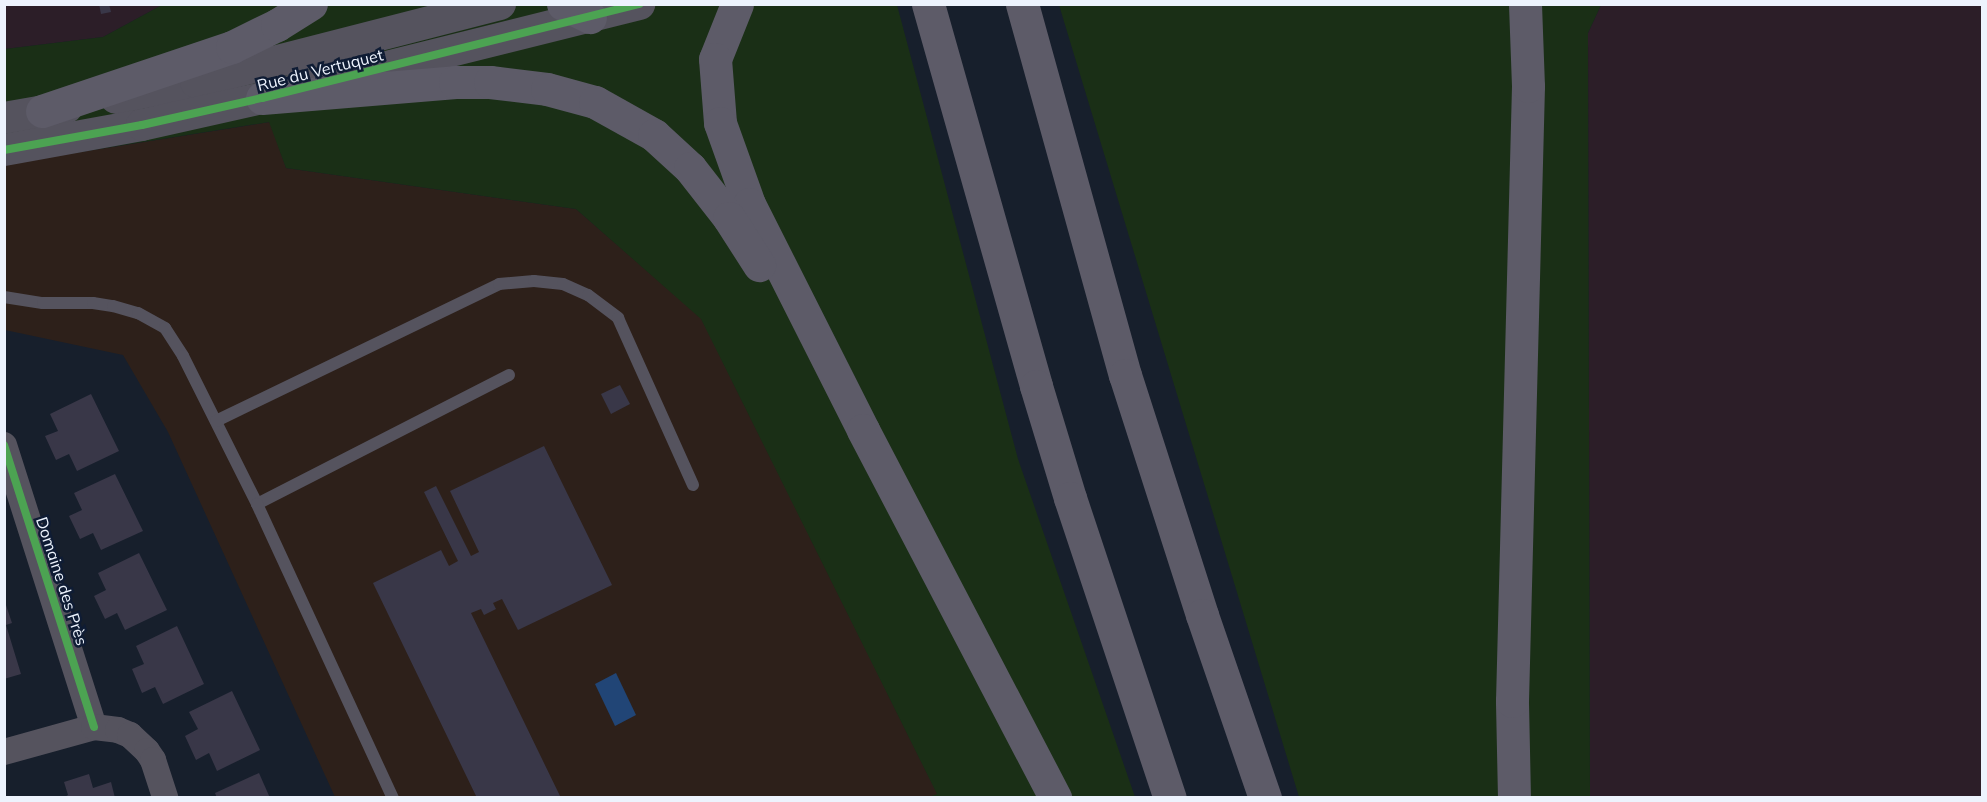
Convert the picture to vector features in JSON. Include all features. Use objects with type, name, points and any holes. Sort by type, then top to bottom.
[{"type":"highway","points":[[42,111],[232,47],[277,25],[311,4]]},
{"type":"highway","points":[[737,4],[715,59],[720,123],[749,204],[833,372],[1055,798]]},
{"type":"highway","points":[[928,4],[973,172],[1039,397],[1170,798]]},
{"type":"highway","points":[[1022,4],[1125,375],[1202,615],[1265,798]]},
{"type":"highway","points":[[1514,798],[1512,701],[1528,86],[1525,4]]},
{"type":"highway","points":[[1528,86],[1540,4]]},
{"type":"highway","points":[[262,98],[455,82],[490,82],[573,94],[615,111],[654,135],[690,168],[729,218],[833,372]]},
{"type":"street","name":"Rue du Vertuquet","points":[[4,118],[196,82],[500,4]]},
{"type":"street","name":"Rue du Vertuquet","points":[[4,150],[132,127],[262,98],[577,11],[639,4]]},
{"type":"street","name":"Domaine des Près","points":[[4,444],[94,727]]},
{"type":"street","points":[[4,752],[94,727],[118,730],[139,742],[153,760],[165,798]]},
{"type":"lane","points":[[216,421],[499,284],[534,280],[563,284],[588,295],[618,318],[693,485]]},
{"type":"lane","points":[[4,297],[43,303],[93,303],[138,313],[154,320],[171,335],[257,504],[393,798]]},
{"type":"lane","points":[[257,504],[509,375]]},
{"type":"shaded area","points":[[4,5],[162,5],[103,37],[5,49]]},
{"type":"shaded area","points":[[1601,5],[1982,5],[1982,797],[1590,797],[1588,33]]},
{"type":"shaded area","points":[[270,122],[286,168],[576,209],[701,318],[938,795],[929,798],[335,797],[168,432],[123,355],[5,330],[5,164]]},
{"type":"green space","points":[[162,5],[897,5],[1018,459],[1135,797],[929,797],[937,794],[701,319],[576,209],[286,168],[269,122],[5,164],[5,49],[103,37]]},
{"type":"green space","points":[[1059,5],[1601,5],[1588,33],[1590,797],[1299,797]]},
{"type":"water","points":[[616,673],[636,715],[615,726],[595,684]]},
{"type":"building","points":[[99,4],[109,4],[111,12],[101,14]]},
{"type":"building","points":[[620,385],[630,404],[611,414],[601,394]]},
{"type":"building","points":[[91,394],[119,451],[77,471],[69,454],[56,460],[45,436],[58,431],[50,414]]},
{"type":"building","points":[[544,446],[612,585],[518,630],[502,599],[493,603],[496,609],[484,615],[481,609],[471,613],[561,798],[477,798],[373,583],[441,550],[449,566],[458,561],[424,492],[436,486],[471,556],[479,552],[450,491]]},
{"type":"building","points":[[115,474],[143,531],[101,550],[93,533],[80,539],[69,516],[82,510],[74,493]]},
{"type":"building","points":[[139,553],[167,610],[125,630],[117,613],[105,619],[94,596],[106,590],[98,573]]},
{"type":"building","points":[[4,599],[12,623],[6,625],[21,674],[4,679]]},
{"type":"building","points":[[177,626],[204,684],[163,704],[155,687],[142,693],[132,669],[144,664],[136,646]]},
{"type":"building","points":[[232,691],[260,750],[217,771],[209,753],[196,760],[185,736],[198,729],[189,712]]},
{"type":"building","points":[[259,773],[270,798],[217,798],[215,793]]},
{"type":"building","points":[[89,774],[93,788],[111,782],[115,798],[63,798],[68,795],[64,782]]},
{"type":"cycle path","points":[[4,150],[142,125],[262,98],[639,4]]},
{"type":"cycle path","points":[[4,445],[94,727]]}]
